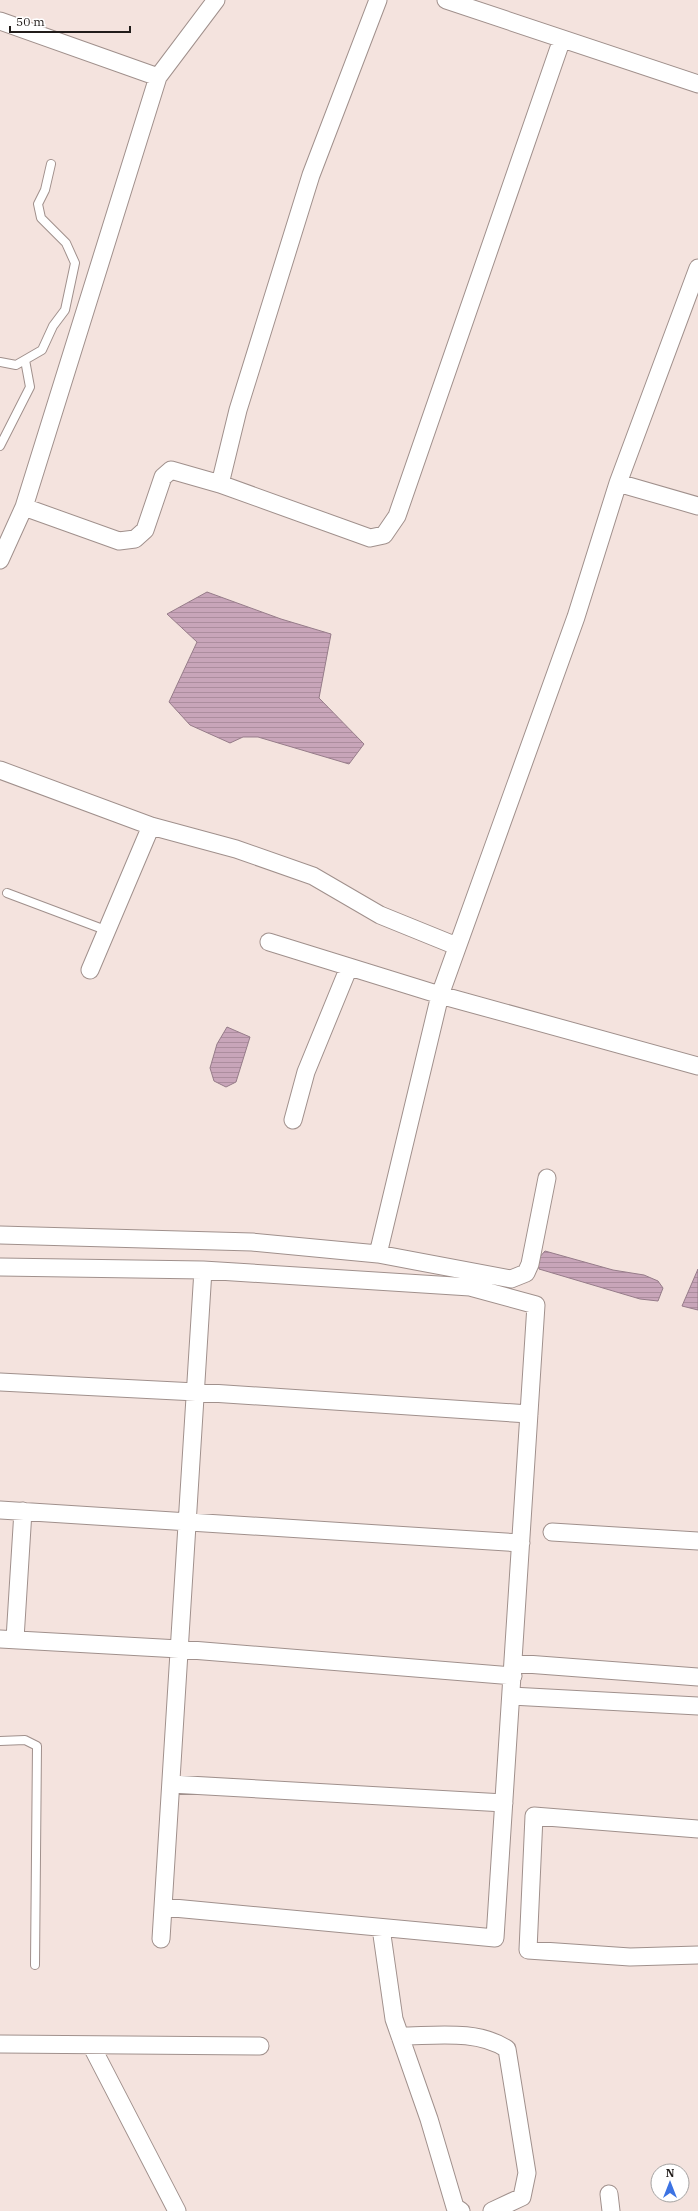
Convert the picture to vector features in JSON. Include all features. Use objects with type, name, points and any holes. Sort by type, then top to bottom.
[{"type":"street","points":[[0,560],[24,507],[158,77],[216,0]]},
{"type":"street","points":[[220,484],[238,410],[311,175],[378,0]]},
{"type":"street","points":[[446,0],[698,84]]},
{"type":"street","points":[[0,21],[158,77]]},
{"type":"street","points":[[24,507],[119,541],[135,539],[145,530],[163,477],[171,470],[220,484],[370,538],[384,535],[397,516],[562,39]]},
{"type":"street","points":[[378,1254],[440,995],[457,944],[576,618],[618,483],[698,268]]},
{"type":"street","points":[[618,483],[698,506]]},
{"type":"street","points":[[0,770],[151,826],[236,849],[313,876],[380,915],[449,943],[457,944]]},
{"type":"street","points":[[90,970],[108,931],[151,826]]},
{"type":"street","points":[[269,942],[440,995],[698,1066]]},
{"type":"street","points":[[293,1120],[306,1072],[349,967]]},
{"type":"street","points":[[0,1235],[252,1242],[378,1254],[511,1279],[519,1278],[526,1273],[530,1264],[547,1178]]},
{"type":"street","points":[[0,1267],[203,1270],[470,1287],[536,1305],[495,1938],[163,1907]]},
{"type":"street","points":[[161,1939],[203,1270]]},
{"type":"street","points":[[0,1382],[196,1392],[529,1414]]},
{"type":"street","points":[[0,1510],[521,1543]]},
{"type":"street","points":[[23,1511],[7,1639],[513,1670],[698,1677]]},
{"type":"street","points":[[552,1532],[698,1541]]},
{"type":"street","points":[[511,1696],[698,1706]]},
{"type":"street","points":[[171,1784],[504,1802]]},
{"type":"street","points":[[698,1829],[534,1816],[528,1950],[630,1956],[698,1954]]},
{"type":"street","points":[[381,1928],[394,2019],[429,2119],[455,2207],[461,2211]]},
{"type":"street","points":[[400,2036],[471,2036],[497,2042],[506,2049],[527,2173],[522,2197],[492,2211]]},
{"type":"street","points":[[0,2044],[260,2046]]},
{"type":"street","points":[[91,2044],[177,2211]]},
{"type":"street","points":[[609,2194],[611,2211]]},
{"type":"lane","points":[[0,362],[16,365],[42,350],[53,326],[65,310],[75,263],[66,243],[40,218],[38,204],[45,190],[51,164]]},
{"type":"lane","points":[[0,446],[30,387],[25,360]]},
{"type":"lane","points":[[7,893],[108,931]]},
{"type":"lane","points":[[0,1740],[25,1740],[37,1746],[34,1965]]},
{"type":"shaded area","points":[[207,592],[281,619],[331,634],[319,698],[364,744],[349,764],[258,737],[243,737],[230,743],[190,725],[169,702],[197,642],[167,614]]},
{"type":"shaded area","points":[[227,1027],[250,1037],[236,1082],[226,1087],[214,1081],[210,1068],[217,1044]]},
{"type":"shaded area","points":[[545,1251],[613,1270],[644,1275],[658,1281],[663,1288],[658,1301],[640,1299],[539,1269],[537,1260]]},
{"type":"shaded area","points":[[698,1269],[698,1310],[682,1306]]}]
